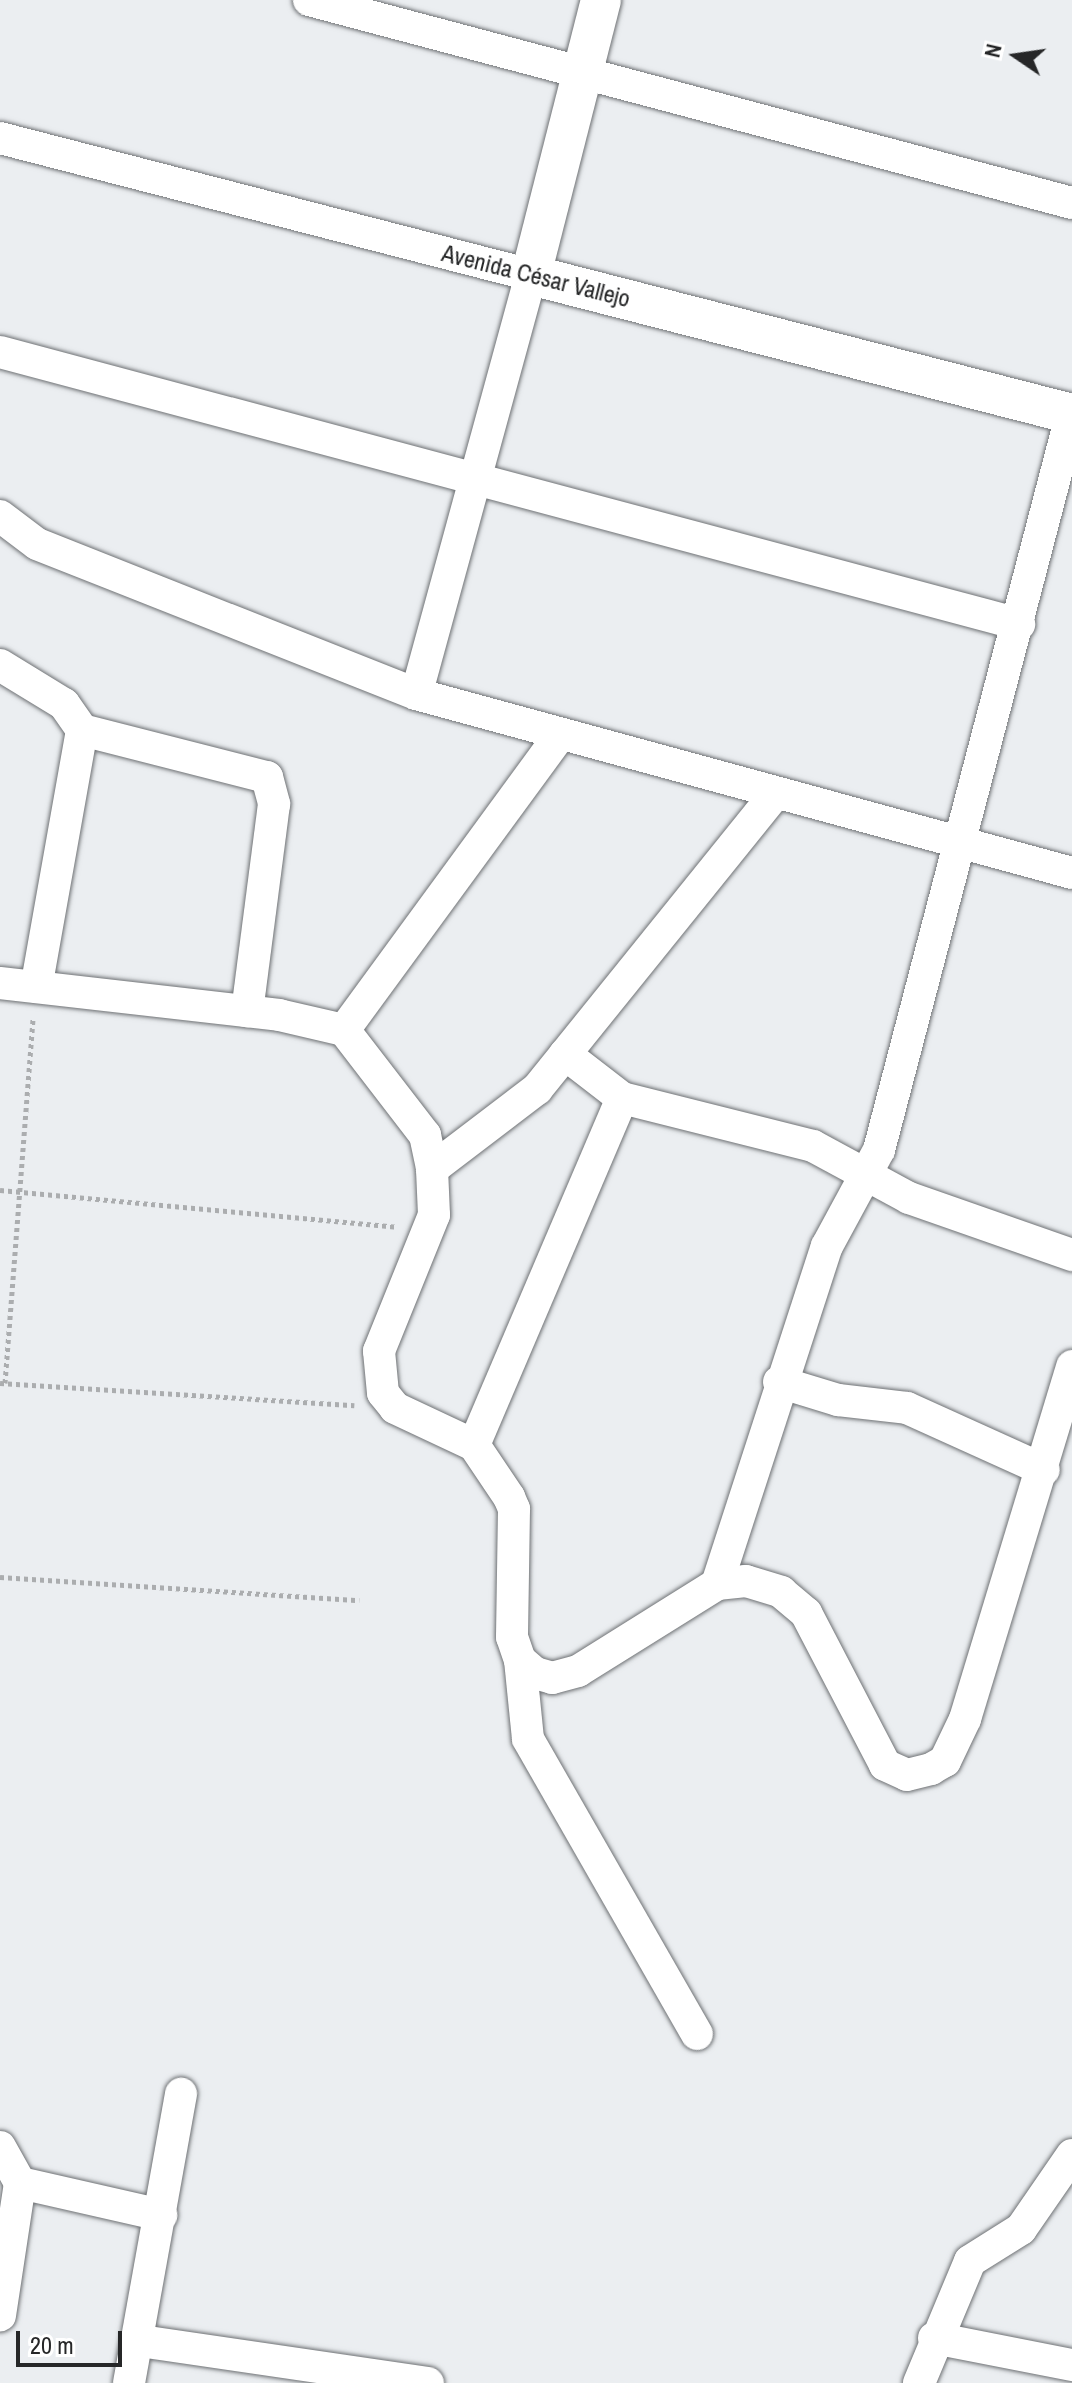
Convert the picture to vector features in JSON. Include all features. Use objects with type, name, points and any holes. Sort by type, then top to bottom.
[{"type":"street","points":[[309,0],[1072,203]]},
{"type":"street","points":[[416,694],[479,477],[601,0]]},
{"type":"street","name":"Avenida César Vallejo","points":[[0,138],[1072,413]]},
{"type":"street","points":[[0,352],[479,477],[1019,624]]},
{"type":"street","points":[[717,1584],[779,1382],[827,1246],[869,1175],[963,844],[1072,413]]},
{"type":"street","points":[[0,516],[37,544],[416,694],[1072,873]]},
{"type":"street","points":[[0,665],[64,704],[82,730],[267,777],[274,804],[247,1011]]},
{"type":"street","points":[[36,987],[82,730]]},
{"type":"street","points":[[344,1030],[560,735]]},
{"type":"street","points":[[432,1169],[537,1089],[776,793]]},
{"type":"street","points":[[0,983],[247,1011],[344,1030],[425,1135],[432,1169],[429,1230],[379,1351],[383,1393],[395,1408],[474,1445],[514,1509],[512,1637],[520,1660],[528,1739],[697,2034]]},
{"type":"street","points":[[565,1054],[622,1098],[813,1146],[909,1198],[1072,1255]]},
{"type":"street","points":[[474,1445],[622,1098]]},
{"type":"street","points":[[520,1660],[552,1678],[578,1671],[717,1584],[746,1581],[770,1588],[806,1613],[885,1765],[907,1775],[931,1769],[945,1761],[965,1719],[1044,1470],[1072,1366]]},
{"type":"street","points":[[779,1382],[838,1400],[907,1408],[1044,1470]]},
{"type":"street","points":[[129,2383],[140,2341],[181,2094]]},
{"type":"street","points":[[0,2147],[20,2183],[0,2316]]},
{"type":"street","points":[[919,2383],[934,2338],[970,2261],[1021,2229],[1072,2155]]},
{"type":"street","points":[[20,2183],[161,2215]]},
{"type":"street","points":[[934,2338],[1072,2365]]},
{"type":"street","points":[[140,2341],[428,2383]]},
{"type":"path","points":[[36,987],[3,1383],[395,1408]]},
{"type":"path","points":[[0,1190],[429,1230]]},
{"type":"path","points":[[0,1577],[359,1600]]}]
